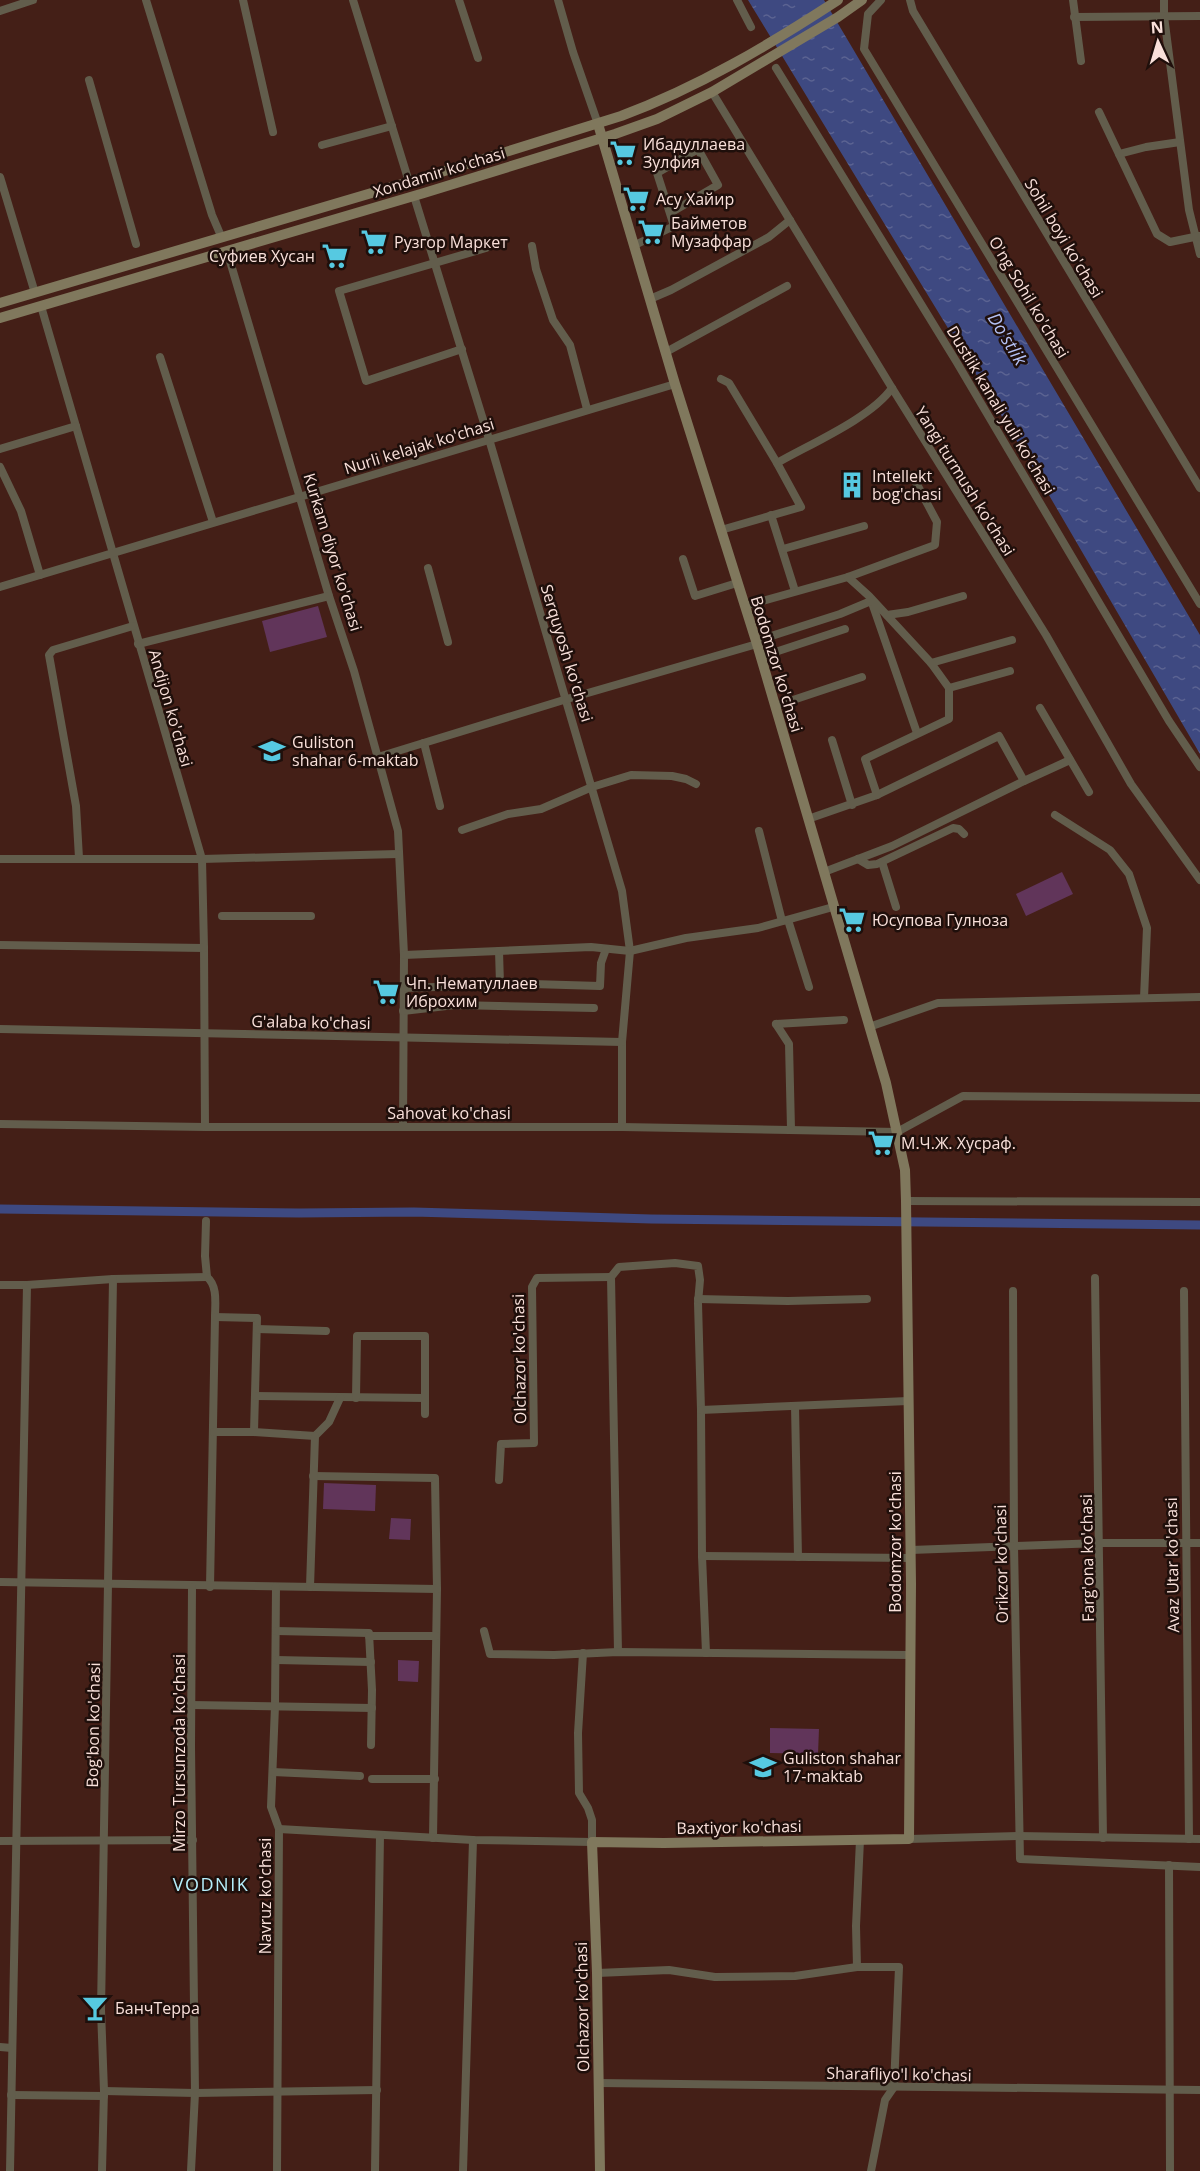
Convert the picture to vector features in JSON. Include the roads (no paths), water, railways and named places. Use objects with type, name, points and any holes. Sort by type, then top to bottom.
[{"type":"street","points":[[0,11],[33,0]]},
{"type":"street","name":"Kurkam diyor ko'chasi","points":[[146,0],[212,215],[227,251],[329,596],[354,671],[398,831],[404,955],[403,1127]]},
{"type":"street","points":[[243,0],[273,132]]},
{"type":"street","points":[[353,0],[409,182]]},
{"type":"street","points":[[459,0],[478,58]]},
{"type":"street","points":[[558,0],[574,57],[598,124]]},
{"type":"street","points":[[736,0],[751,27]]},
{"type":"street","name":"Xondamir ko'chasi","points":[[0,318],[414,196],[657,119],[712,92],[838,18],[862,0]]},
{"type":"street","name":"O'ng Sohil ko'chasi","points":[[881,0],[868,14],[864,48],[1200,604]]},
{"type":"street","name":"Sohil boyi ko'chasi","points":[[910,0],[912,11],[1200,489]]},
{"type":"street","points":[[1073,0],[1081,61]]},
{"type":"street","points":[[1164,0],[1164,16],[1189,210],[1198,236],[1200,254]]},
{"type":"street","name":"Xondamir ko'chasi","points":[[0,303],[409,182],[653,105],[703,81],[770,44],[833,3]]},
{"type":"street","points":[[1074,18],[1200,16]]},
{"type":"street","name":"Dustlik kanali yuli ko'chasi","points":[[776,68],[956,361],[1169,721],[1200,767]]},
{"type":"street","points":[[89,80],[136,244]]},
{"type":"street","name":"Yangi turmush ko'chasi","points":[[712,92],[1046,635],[1131,784],[1200,880]]},
{"type":"street","points":[[1099,112],[1157,234],[1170,242],[1198,236]]},
{"type":"street","name":"Bodomzor ko'chasi","points":[[598,124],[824,872],[869,1027],[905,1170],[911,1554],[909,1839]]},
{"type":"street","points":[[322,145],[392,126]]},
{"type":"street","points":[[1119,154],[1180,141]]},
{"type":"street","points":[[634,245],[674,226],[657,172],[698,149],[718,184],[670,213]]},
{"type":"street","points":[[0,177],[35,293]]},
{"type":"street","name":"Serquyosh ko'chasi","points":[[414,196],[567,699],[622,891],[630,951],[622,1041],[622,1127]]},
{"type":"street","points":[[650,299],[769,237],[790,220]]},
{"type":"street","points":[[531,246],[553,320],[570,345],[587,409]]},
{"type":"street","points":[[462,349],[366,381],[339,291],[486,248]]},
{"type":"street","points":[[666,352],[787,286]]},
{"type":"street","name":"Andijon ko'chasi","points":[[41,306],[202,859],[205,1127]]},
{"type":"street","points":[[160,357],[213,522]]},
{"type":"street","points":[[721,379],[729,383],[801,507],[721,530]]},
{"type":"street","name":"Nurli kelajak ko'chasi","points":[[0,587],[675,384]]},
{"type":"street","points":[[777,463],[867,413],[884,399],[892,388]]},
{"type":"street","points":[[0,449],[76,426]]},
{"type":"street","points":[[0,467],[21,511],[40,575]]},
{"type":"street","points":[[745,606],[848,577],[935,545],[937,522],[912,475]]},
{"type":"street","points":[[771,515],[795,591]]},
{"type":"street","points":[[783,549],[864,526]]},
{"type":"street","points":[[683,559],[694,596],[737,583]]},
{"type":"street","points":[[428,568],[448,642]]},
{"type":"street","points":[[848,577],[931,663],[949,688],[949,719],[865,759],[878,795]]},
{"type":"street","points":[[138,644],[329,596]]},
{"type":"street","points":[[887,615],[908,612],[963,596]]},
{"type":"street","points":[[378,757],[756,642],[840,614],[870,599]]},
{"type":"street","points":[[870,599],[917,733]]},
{"type":"street","points":[[79,858],[75,806],[49,655],[52,650],[133,626]]},
{"type":"street","points":[[760,657],[845,629]]},
{"type":"street","points":[[931,663],[1012,640]]},
{"type":"street","points":[[949,688],[1010,671]]},
{"type":"street","points":[[775,706],[862,677]]},
{"type":"street","points":[[1040,708],[1089,792]]},
{"type":"street","points":[[808,819],[878,795],[999,736],[1024,781]]},
{"type":"street","points":[[832,740],[852,805]]},
{"type":"street","points":[[424,743],[441,806]]},
{"type":"street","points":[[824,872],[892,846],[1070,760]]},
{"type":"street","points":[[462,830],[508,814],[541,809],[592,787],[631,775],[672,776],[696,784]]},
{"type":"street","points":[[1055,815],[1110,850],[1129,874],[1147,928],[1144,998]]},
{"type":"street","points":[[858,859],[868,865],[882,862],[953,828],[959,829],[964,834]]},
{"type":"street","points":[[759,831],[785,920],[809,987]]},
{"type":"street","points":[[0,859],[202,859],[398,855]]},
{"type":"street","points":[[882,862],[896,907]]},
{"type":"street","points":[[404,955],[591,947],[630,951],[686,938],[758,928],[833,907]]},
{"type":"street","points":[[222,916],[311,916]]},
{"type":"street","points":[[0,945],[204,948]]},
{"type":"street","points":[[403,988],[500,984],[600,986],[601,963],[606,949]]},
{"type":"street","points":[[499,951],[500,984]]},
{"type":"street","points":[[869,1027],[938,1003],[1200,997]]},
{"type":"street","points":[[403,1011],[455,1005],[594,1008]]},
{"type":"street","points":[[791,1129],[789,1044],[776,1024],[844,1020]]},
{"type":"street","name":"G'alaba ko'chasi","points":[[0,1029],[622,1041]]},
{"type":"street","points":[[897,1132],[963,1096],[1200,1098]]},
{"type":"street","name":"Sahovat ko'chasi","points":[[0,1124],[205,1127],[622,1127],[897,1132]]},
{"type":"street","points":[[906,1206],[1200,1202]]},
{"type":"street","points":[[206,1221],[207,1277]]},
{"type":"street","points":[[618,1652],[611,1277],[619,1267],[675,1263],[698,1266],[700,1280],[698,1299],[702,1556],[706,1653]]},
{"type":"street","points":[[0,1285],[207,1277],[213,1282],[214,1432],[210,1587]]},
{"type":"street","name":"Olchazor ko'chasi","points":[[499,1480],[501,1444],[534,1443],[532,1287],[537,1278],[611,1277]]},
{"type":"street","name":"Farg'ona ko'chasi","points":[[1095,1278],[1103,1838]]},
{"type":"street","name":"Bog'bon ko'chasi","points":[[102,2171],[104,2093],[101,2010],[113,1279]]},
{"type":"street","points":[[9,2171],[27,1285]]},
{"type":"street","name":"Orikzor ko'chasi","points":[[1013,1291],[1018,1836]]},
{"type":"street","name":"Avaz Utar ko'chasi","points":[[1184,1291],[1189,1839]]},
{"type":"street","points":[[698,1299],[788,1301],[867,1299]]},
{"type":"street","points":[[215,1317],[258,1318],[254,1432]]},
{"type":"street","points":[[257,1329],[326,1331]]},
{"type":"street","points":[[356,1398],[357,1336],[425,1336],[425,1414]]},
{"type":"street","points":[[255,1396],[425,1398]]},
{"type":"street","points":[[310,1587],[315,1436],[329,1422],[340,1398]]},
{"type":"street","points":[[701,1410],[908,1401]]},
{"type":"street","points":[[795,1406],[798,1557]]},
{"type":"street","points":[[214,1432],[315,1436]]},
{"type":"street","points":[[313,1476],[435,1478],[437,1590],[433,1838]]},
{"type":"street","points":[[702,1556],[798,1557],[911,1554],[1014,1546],[1100,1543],[1200,1543]]},
{"type":"street","points":[[0,1582],[109,1586],[437,1590]]},
{"type":"street","name":"Mirzo Tursunzoda ko'chasi","points":[[191,2171],[195,2093],[192,1587]]},
{"type":"street","name":"Navruz ko'chasi","points":[[276,1587],[271,1807],[279,1829],[277,2171]]},
{"type":"street","points":[[276,1631],[436,1636]]},
{"type":"street","points":[[484,1631],[490,1654],[618,1652],[910,1655]]},
{"type":"street","points":[[369,1634],[371,1745]]},
{"type":"street","points":[[583,1653],[578,1733],[579,1792],[588,1808],[592,1842]]},
{"type":"street","points":[[276,1660],[371,1662]]},
{"type":"street","points":[[191,1705],[372,1708]]},
{"type":"street","points":[[273,1772],[360,1776]]},
{"type":"street","points":[[372,1779],[435,1779]]},
{"type":"street","name":"Baxtiyor ko'chasi","points":[[279,1829],[473,1840],[592,1842],[1018,1836],[1200,1839]]},
{"type":"street","points":[[375,2171],[380,1835]]},
{"type":"street","points":[[1018,1836],[1020,1859],[1200,1867]]},
{"type":"street","points":[[0,1841],[193,1840]]},
{"type":"street","points":[[464,2171],[473,1840]]},
{"type":"street","points":[[857,1967],[856,1926],[860,1840]]},
{"type":"street","name":"Olchazor ko'chasi","points":[[592,1842],[597,1973],[600,2171]]},
{"type":"street","points":[[1169,1865],[1170,2171]]},
{"type":"street","points":[[597,1973],[669,1970],[715,1977],[795,1976],[857,1967],[899,1966],[894,2087],[885,2100],[871,2171]]},
{"type":"street","points":[[0,2047],[12,2048]]},
{"type":"street","name":"Sharafliyo'l ko'chasi","points":[[598,2083],[1200,2090]]},
{"type":"street","points":[[11,2095],[377,2090]]},
{"type":"water","name":"Do'stlik","points":[[748,0],[824,0],[1200,635],[1200,754],[1032,466]]},
{"type":"waterway","points":[[0,1209],[299,1213],[414,1212],[651,1219],[1200,1225]]},
{"type":"place","name":"Ибадуллаева Зулфия","points":[[623,153]]},
{"type":"place","name":"Асу Хайир","points":[[636,199]]},
{"type":"place","name":"Байметов Музаффар","points":[[651,232]]},
{"type":"place","name":"Рузгор Маркет","points":[[374,242]]},
{"type":"place","name":"Суфиев Хусан","points":[[335,256]]},
{"type":"place","name":"Intellekt bog'chasi","points":[[852,485]]},
{"type":"place","name":"Guliston shahar 6-maktab","points":[[272,751]]},
{"type":"place","name":"Юсупова Гулноза","points":[[852,920]]},
{"type":"place","name":"Чп. Нематуллаев Иброхим","points":[[386,992]]},
{"type":"place","name":"М.Ч.Ж. Хусраф.","points":[[881,1143]]},
{"type":"place","name":"Guliston shahar 17-maktab","points":[[763,1767]]},
{"type":"place","name":"БанчТерра","points":[[95,2008]]},
{"type":"district","name":"VODNIK","points":[[211,1885]]}]
